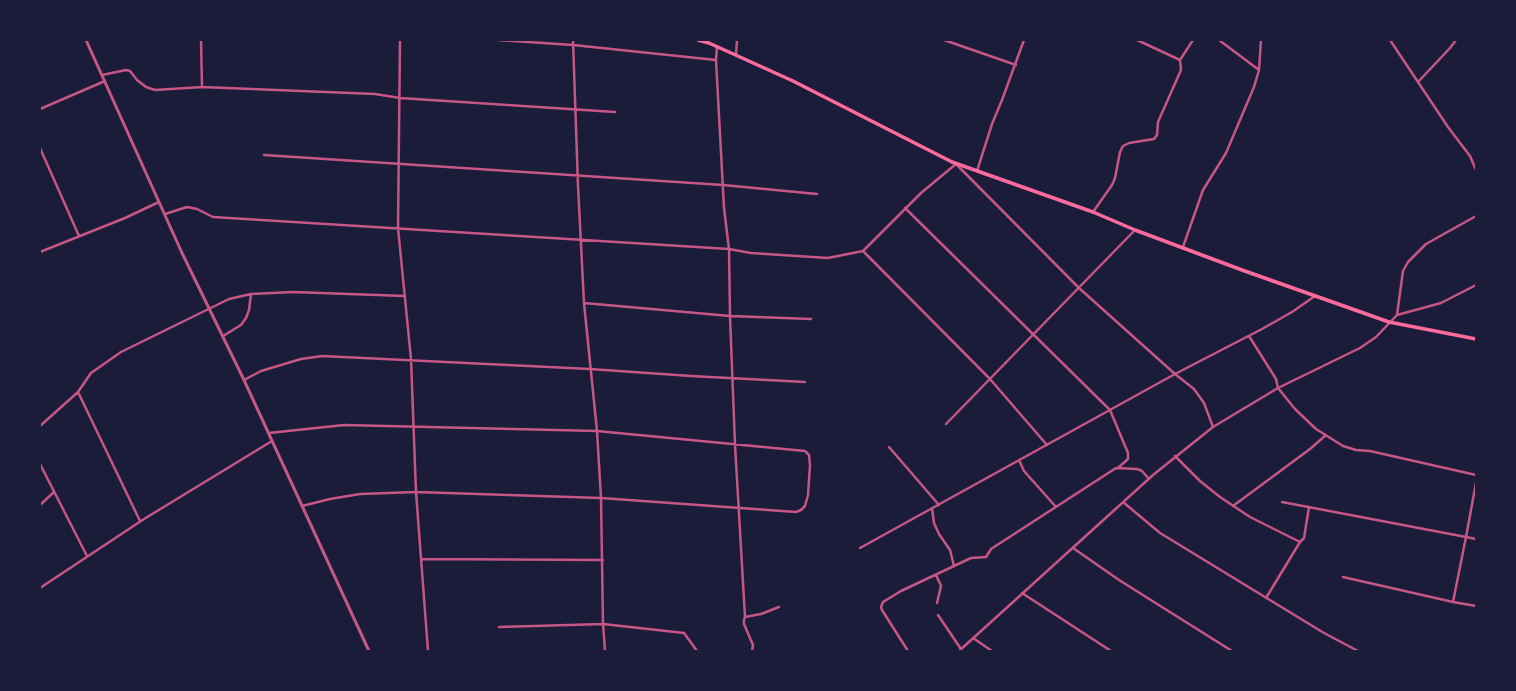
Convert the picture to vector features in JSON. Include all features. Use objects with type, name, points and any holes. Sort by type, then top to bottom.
[{"type":"main road","points":[[698,40],[736,55],[793,81],[956,164],[1093,212],[1135,230],[1389,322],[1476,339]]},
{"type":"street","points":[[86,40],[165,214],[269,433],[369,651]]},
{"type":"street","points":[[201,40],[202,87]]},
{"type":"street","points":[[400,40],[398,228],[411,359],[416,492],[428,651]]},
{"type":"street","points":[[498,40],[573,45],[716,60]]},
{"type":"street","points":[[573,40],[584,303],[597,431],[601,498],[604,651]]},
{"type":"street","points":[[736,55],[737,40]]},
{"type":"street","points":[[944,40],[1016,65]]},
{"type":"street","points":[[977,172],[992,124],[1016,65],[1024,40]]},
{"type":"street","points":[[1137,40],[1180,60]]},
{"type":"street","points":[[1093,212],[1112,185],[1115,178],[1120,152],[1123,146],[1129,143],[1154,139],[1157,135],[1158,122],[1181,70],[1180,60],[1193,40]]},
{"type":"street","points":[[1219,40],[1259,70]]},
{"type":"street","points":[[1183,247],[1203,190],[1226,153],[1254,88],[1259,70],[1261,40]]},
{"type":"street","points":[[1390,40],[1448,127],[1470,156],[1476,170]]},
{"type":"street","points":[[1418,82],[1456,40]]},
{"type":"street","points":[[717,47],[716,60],[723,185],[729,249],[735,445],[745,617],[744,624],[753,645],[752,651]]},
{"type":"street","points":[[102,76],[126,70],[130,71],[136,80],[146,87],[155,90],[202,87],[375,94],[400,98],[615,112]]},
{"type":"street","points":[[40,109],[105,81]]},
{"type":"street","points":[[40,148],[79,236]]},
{"type":"street","points":[[264,155],[723,185],[817,194]]},
{"type":"street","points":[[165,214],[187,207],[197,209],[213,217],[729,249],[751,253],[828,258],[863,251],[921,193],[956,164],[1079,288],[1200,395],[1213,427]]},
{"type":"street","points":[[40,252],[125,218],[160,202]]},
{"type":"street","points":[[905,208],[1110,410],[1128,454],[1128,459],[1119,467],[992,549],[986,558],[979,559],[972,557],[901,591],[882,602],[882,610],[888,622],[908,651]]},
{"type":"street","points":[[1397,315],[1403,271],[1408,262],[1426,244],[1476,216]]},
{"type":"street","points":[[946,424],[1135,230]]},
{"type":"street","points":[[863,251],[990,379],[1047,445]]},
{"type":"street","points":[[938,615],[960,650],[1175,456],[1213,427],[1278,388],[1360,348],[1376,337],[1397,315],[1441,303],[1476,285]]},
{"type":"street","points":[[40,426],[78,392],[91,373],[121,352],[229,299],[251,294],[292,292],[405,296]]},
{"type":"street","points":[[223,336],[241,324],[246,318],[249,310],[251,294]]},
{"type":"street","points":[[860,548],[1175,374],[1249,336],[1292,312],[1314,296]]},
{"type":"street","points":[[584,303],[730,316],[811,319]]},
{"type":"street","points":[[1249,336],[1276,379],[1278,388],[1295,409],[1316,429],[1343,446],[1476,476]]},
{"type":"street","points":[[244,380],[261,371],[301,359],[322,356],[411,359],[805,382]]},
{"type":"street","points":[[78,392],[140,521]]},
{"type":"street","points":[[269,433],[344,425],[597,431],[805,451],[809,455],[810,465],[808,494],[805,506],[796,512],[601,498],[416,492],[360,494],[302,506]]},
{"type":"street","points":[[1233,506],[1310,449],[1326,435]]},
{"type":"street","points":[[40,588],[140,521],[272,441]]},
{"type":"street","points":[[889,446],[939,504]]},
{"type":"street","points":[[1175,456],[1200,480],[1233,506],[1250,517],[1300,542]]},
{"type":"street","points":[[1019,460],[1024,471],[1056,507]]},
{"type":"street","points":[[40,464],[87,556]]},
{"type":"street","points":[[1119,467],[1139,470],[1149,479]]},
{"type":"street","points":[[1453,602],[1476,483]]},
{"type":"street","points":[[40,505],[54,492]]},
{"type":"street","points":[[1124,502],[1160,533],[1324,633],[1358,651]]},
{"type":"street","points":[[1282,502],[1476,539]]},
{"type":"street","points":[[1266,598],[1300,542],[1304,538],[1309,507]]},
{"type":"street","points":[[932,508],[934,523],[939,534],[950,550],[954,566]]},
{"type":"street","points":[[1073,548],[1119,580],[1232,651]]},
{"type":"street","points":[[421,559],[603,560]]},
{"type":"street","points":[[936,575],[941,586],[937,604]]},
{"type":"street","points":[[1343,577],[1476,606]]},
{"type":"street","points":[[1022,593],[1111,651]]},
{"type":"street","points":[[745,617],[762,614],[779,607]]},
{"type":"street","points":[[499,627],[603,624],[684,633],[697,651]]},
{"type":"street","points":[[973,638],[992,651]]}]
